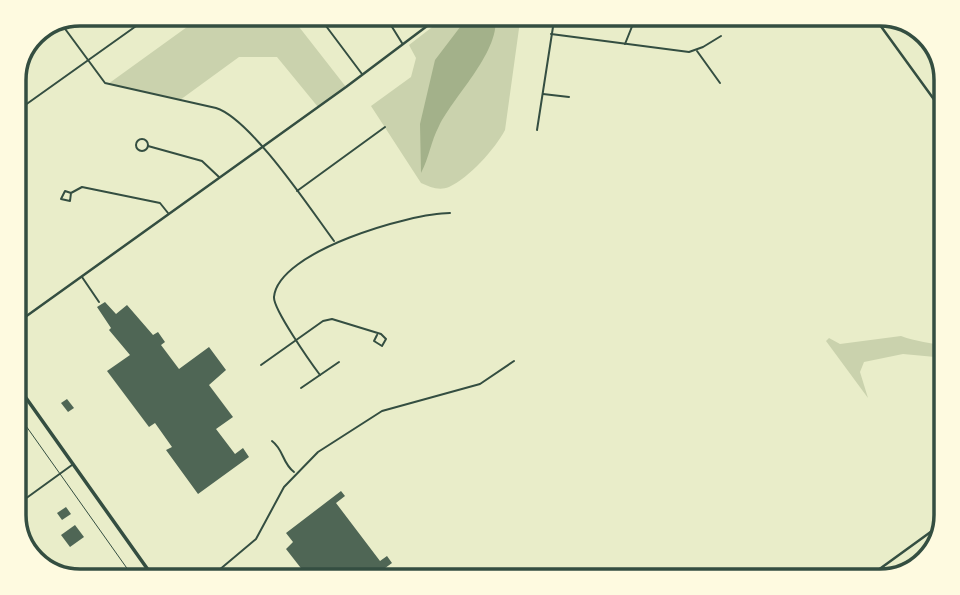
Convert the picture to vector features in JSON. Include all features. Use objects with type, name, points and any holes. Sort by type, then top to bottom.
[{"type":"main road","points":[[26,398],[147,569]]},
{"type":"street","points":[[26,104],[136,26]]},
{"type":"street","points":[[326,26],[363,75]]},
{"type":"street","points":[[392,26],[403,44]]},
{"type":"street","points":[[26,317],[363,75],[427,26]]},
{"type":"street","points":[[537,130],[553,26]]},
{"type":"street","points":[[625,44],[632,26]]},
{"type":"street","points":[[881,26],[934,99]]},
{"type":"street","points":[[65,28],[108,84],[221,109],[262,147],[334,241]]},
{"type":"street","points":[[551,34],[677,52],[696,50],[721,36]]},
{"type":"street","points":[[696,50],[720,83]]},
{"type":"street","points":[[542,94],[569,97]]},
{"type":"street","points":[[296,191],[385,127]]},
{"type":"street","points":[[148,146],[202,161],[219,178]]},
{"type":"street","points":[[71,193],[82,187],[160,204],[169,213]]},
{"type":"street","points":[[320,375],[278,313],[274,295],[278,285],[286,275],[334,241],[425,213],[450,212]]},
{"type":"street","points":[[82,277],[99,302]]},
{"type":"street","points":[[261,365],[323,321],[332,319],[377,335]]},
{"type":"street","points":[[220,569],[256,539],[295,473],[318,453],[382,411],[480,384],[514,361]]},
{"type":"street","points":[[301,388],[339,362]]},
{"type":"street","points":[[272,442],[281,448],[288,468],[295,473]]},
{"type":"street","points":[[26,498],[73,464]]},
{"type":"street","points":[[880,569],[931,532]]},
{"type":"lane","points":[[26,426],[127,569]]},
{"type":"shaded area","points":[[188,26],[298,26],[346,87],[318,107],[277,57],[239,57],[180,100],[108,84]]},
{"type":"shaded area","points":[[434,26],[519,26],[505,130],[473,170],[449,187],[438,189],[421,183],[371,106],[411,77],[416,58],[409,45]]},
{"type":"shaded area","points":[[461,26],[495,26],[485,57],[439,126],[421,173],[420,124],[435,60]]},
{"type":"shaded area","points":[[901,336],[934,345],[934,357],[903,354],[864,362],[860,372],[868,398],[826,341],[829,338],[840,344]]},
{"type":"building","points":[[105,302],[116,314],[127,305],[153,335],[158,332],[165,342],[161,345],[179,369],[209,347],[226,370],[209,385],[233,417],[216,429],[235,454],[243,448],[249,457],[198,494],[166,450],[172,447],[155,423],[149,427],[107,371],[130,355],[109,330],[111,328],[97,307]]},
{"type":"building","points":[[67,399],[74,408],[68,412],[61,403]]},
{"type":"building","points":[[341,491],[345,496],[336,503],[380,561],[387,556],[392,563],[384,569],[302,569],[286,549],[293,542],[286,533]]},
{"type":"building","points":[[66,507],[71,514],[62,520],[57,513]]},
{"type":"building","points":[[75,525],[84,537],[70,547],[61,535]]}]
